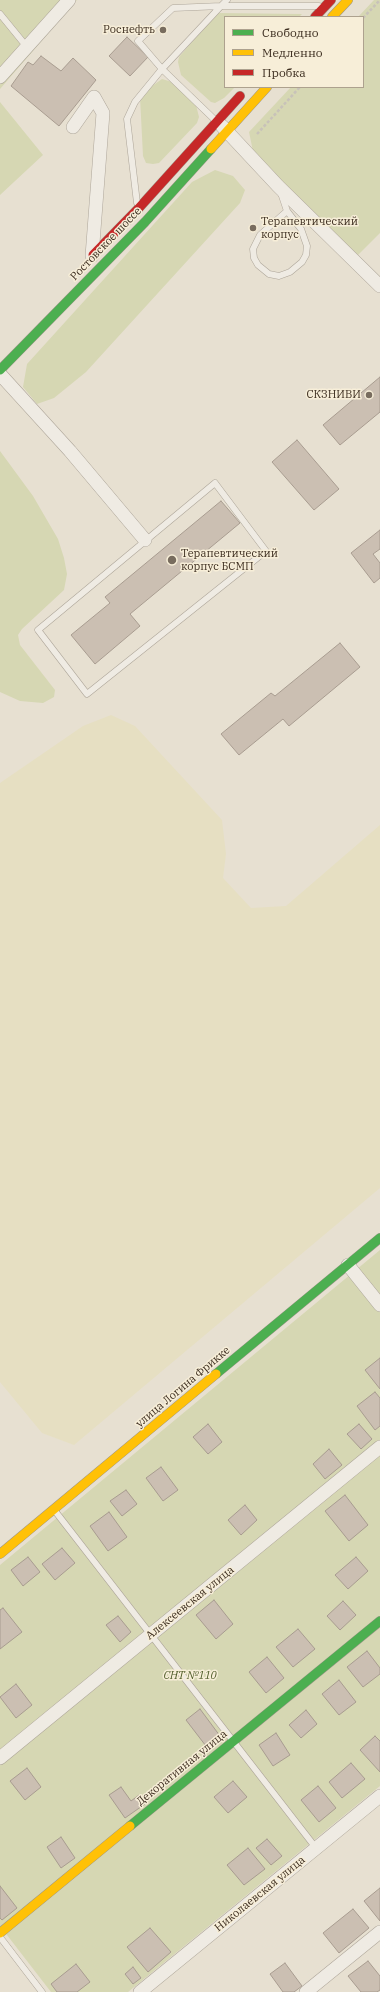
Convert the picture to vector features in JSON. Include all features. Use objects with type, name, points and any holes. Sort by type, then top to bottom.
[{"type":"street","points":[[0,77],[69,0]]},
{"type":"street","points":[[333,16],[348,0]]},
{"type":"street","points":[[316,16],[328,3]]},
{"type":"street","name":"Ростовское шоссе","points":[[89,259],[138,209],[247,88]]},
{"type":"street","name":"Ростовское шоссе","points":[[0,370],[144,222],[266,88]]},
{"type":"street","points":[[73,127],[94,97],[103,113],[89,259]]},
{"type":"street","points":[[216,121],[278,186],[380,286]]},
{"type":"street","points":[[0,374],[70,451],[145,540]]},
{"type":"street","name":"улица Логина Фрикке","points":[[0,1554],[380,1238]]},
{"type":"street","points":[[348,1265],[380,1305]]},
{"type":"street","name":"Алексеевская улица","points":[[0,1758],[380,1447]]},
{"type":"street","name":"Декоративная улица","points":[[0,1933],[380,1621]]},
{"type":"street","name":"Николаевская улица","points":[[140,1992],[380,1796]]},
{"type":"street","points":[[306,1992],[379,1935]]},
{"type":"lane","points":[[138,209],[128,119],[135,102],[162,69],[226,0]]},
{"type":"lane","points":[[216,121],[162,69],[138,42],[173,8],[328,3]]},
{"type":"lane","points":[[0,14],[27,47]]},
{"type":"lane","points":[[278,186],[287,210],[301,229],[306,239],[306,255],[302,262],[290,272],[279,276],[269,274],[258,265],[254,258],[253,249],[260,235],[287,210]]},
{"type":"lane","points":[[215,483],[266,551],[87,694],[38,630],[145,540],[215,483]]},
{"type":"lane","points":[[54,1510],[316,1848]]},
{"type":"lane","points":[[0,1937],[42,1992]]},
{"type":"path","points":[[364,17],[380,0]]},
{"type":"path","points":[[258,134],[299,88]]},
{"type":"shaded area","points":[[111,715],[135,726],[222,820],[226,854],[223,878],[251,908],[286,906],[380,825],[380,1188],[74,1445],[42,1433],[0,1382],[0,783],[83,726]]},
{"type":"green space","points":[[0,0],[77,0],[0,89]]},
{"type":"green space","points":[[374,0],[380,0],[380,233],[358,255],[254,156],[249,132],[290,88],[364,88],[364,16],[359,16]]},
{"type":"green space","points":[[217,13],[302,14],[300,16],[224,16],[224,88],[234,88],[224,98],[215,103],[211,102],[181,75],[178,62],[179,57]]},
{"type":"green space","points":[[162,79],[172,82],[196,105],[199,117],[197,123],[159,163],[146,163],[143,156],[140,97],[145,91]]},
{"type":"green space","points":[[0,102],[43,155],[0,195]]},
{"type":"green space","points":[[215,170],[233,176],[245,190],[240,203],[86,372],[54,398],[37,404],[23,387],[27,364],[192,182]]},
{"type":"green space","points":[[0,451],[33,496],[58,539],[67,574],[64,590],[22,629],[18,635],[20,645],[55,690],[54,697],[43,703],[20,701],[0,692]]},
{"type":"green space","name":"СНТ №110","points":[[380,1250],[380,1786],[128,1992],[51,1992],[0,1926],[0,1565]]},
{"type":"building","points":[[127,37],[148,57],[130,76],[109,56]]},
{"type":"building","points":[[41,56],[61,71],[73,58],[96,80],[59,126],[11,86],[28,62],[33,65]]},
{"type":"building","name":"СКЗНИВИ","points":[[380,377],[380,412],[340,445],[323,425]]},
{"type":"building","points":[[297,440],[339,489],[314,510],[272,462]]},
{"type":"building","name":"Терапевтический корпус БСМП","points":[[221,501],[240,523],[130,614],[140,626],[95,664],[71,635],[110,603],[105,597]]},
{"type":"building","points":[[380,530],[380,549],[373,554],[380,563],[380,578],[374,583],[351,553]]},
{"type":"building","points":[[340,643],[360,667],[289,726],[283,719],[239,755],[221,734],[271,693],[275,696]]},
{"type":"building","points":[[380,1358],[380,1389],[365,1370]]},
{"type":"building","points":[[375,1392],[380,1398],[380,1426],[375,1430],[357,1406]]},
{"type":"building","points":[[208,1424],[222,1442],[208,1454],[193,1437]]},
{"type":"building","points":[[359,1424],[372,1439],[361,1449],[347,1434]]},
{"type":"building","points":[[329,1449],[342,1465],[325,1479],[313,1464]]},
{"type":"building","points":[[161,1467],[178,1490],[163,1501],[146,1478]]},
{"type":"building","points":[[126,1490],[137,1504],[122,1516],[110,1501]]},
{"type":"building","points":[[345,1495],[368,1525],[349,1541],[325,1511]]},
{"type":"building","points":[[245,1505],[257,1520],[241,1535],[228,1520]]},
{"type":"building","points":[[109,1512],[127,1537],[108,1551],[90,1526]]},
{"type":"building","points":[[62,1548],[75,1563],[55,1580],[42,1564]]},
{"type":"building","points":[[28,1557],[40,1572],[23,1586],[11,1570]]},
{"type":"building","points":[[356,1557],[368,1571],[348,1589],[335,1575]]},
{"type":"building","points":[[214,1600],[233,1624],[216,1639],[196,1615]]},
{"type":"building","points":[[343,1601],[356,1615],[340,1630],[327,1616]]},
{"type":"building","points":[[3,1608],[22,1632],[0,1649],[0,1610]]},
{"type":"building","points":[[118,1616],[131,1632],[120,1642],[106,1625]]},
{"type":"building","points":[[298,1629],[315,1649],[293,1667],[276,1647]]},
{"type":"building","points":[[367,1651],[380,1668],[380,1674],[363,1687],[347,1667]]},
{"type":"building","points":[[267,1657],[284,1678],[266,1693],[249,1672]]},
{"type":"building","points":[[339,1680],[356,1702],[339,1715],[322,1694]]},
{"type":"building","points":[[16,1684],[32,1705],[16,1718],[0,1697]]},
{"type":"building","points":[[200,1709],[223,1740],[209,1750],[186,1720]]},
{"type":"building","points":[[306,1710],[317,1724],[301,1738],[289,1725]]},
{"type":"building","points":[[276,1733],[290,1755],[273,1766],[259,1745]]},
{"type":"building","points":[[375,1736],[380,1741],[380,1772],[360,1750]]},
{"type":"building","points":[[351,1763],[365,1779],[342,1798],[329,1782]]},
{"type":"building","points":[[27,1768],[41,1787],[25,1800],[10,1781]]},
{"type":"building","points":[[233,1781],[247,1797],[228,1813],[214,1797]]},
{"type":"building","points":[[318,1786],[336,1808],[319,1822],[301,1800]]},
{"type":"building","points":[[121,1787],[131,1801],[139,1795],[145,1804],[125,1818],[109,1795]]},
{"type":"building","points":[[61,1837],[75,1858],[61,1868],[47,1847]]},
{"type":"building","points":[[267,1839],[282,1856],[271,1865],[256,1848]]},
{"type":"building","points":[[248,1848],[265,1869],[244,1885],[227,1865]]},
{"type":"building","points":[[0,1886],[17,1908],[2,1920],[0,1918]]},
{"type":"building","points":[[380,1888],[380,1921],[364,1901]]},
{"type":"building","points":[[353,1909],[369,1928],[339,1953],[323,1933]]},
{"type":"building","points":[[150,1928],[171,1952],[148,1972],[127,1947]]},
{"type":"building","points":[[368,1961],[380,1976],[380,1990],[377,1992],[361,1992],[348,1976]]},
{"type":"building","points":[[285,1963],[302,1986],[294,1992],[283,1992],[270,1974]]},
{"type":"building","points":[[76,1964],[90,1982],[77,1992],[57,1992],[51,1984]]},
{"type":"building","points":[[133,1967],[141,1978],[133,1984],[125,1974]]},
{"type":"traffic: fast","points":[[0,370],[145,222],[211,149]]},
{"type":"traffic: fast","points":[[216,1374],[380,1238]]},
{"type":"traffic: fast","points":[[130,1826],[380,1621]]},
{"type":"traffic: slow","points":[[333,16],[348,0]]},
{"type":"traffic: slow","points":[[211,149],[266,88]]},
{"type":"traffic: slow","points":[[0,1554],[216,1374]]},
{"type":"traffic: slow","points":[[0,1933],[130,1826]]},
{"type":"traffic: jam","points":[[316,16],[331,0]]},
{"type":"traffic: jam","points":[[93,255],[138,209],[240,96]]},
{"type":"place","name":"Роснефть","points":[[163,30]]},
{"type":"place","name":"Терапевтический корпус","points":[[253,228]]},
{"type":"place","name":"СКЗНИВИ","points":[[369,395]]},
{"type":"place","name":"Терапевтический корпус БСМП","points":[[172,560]]}]
